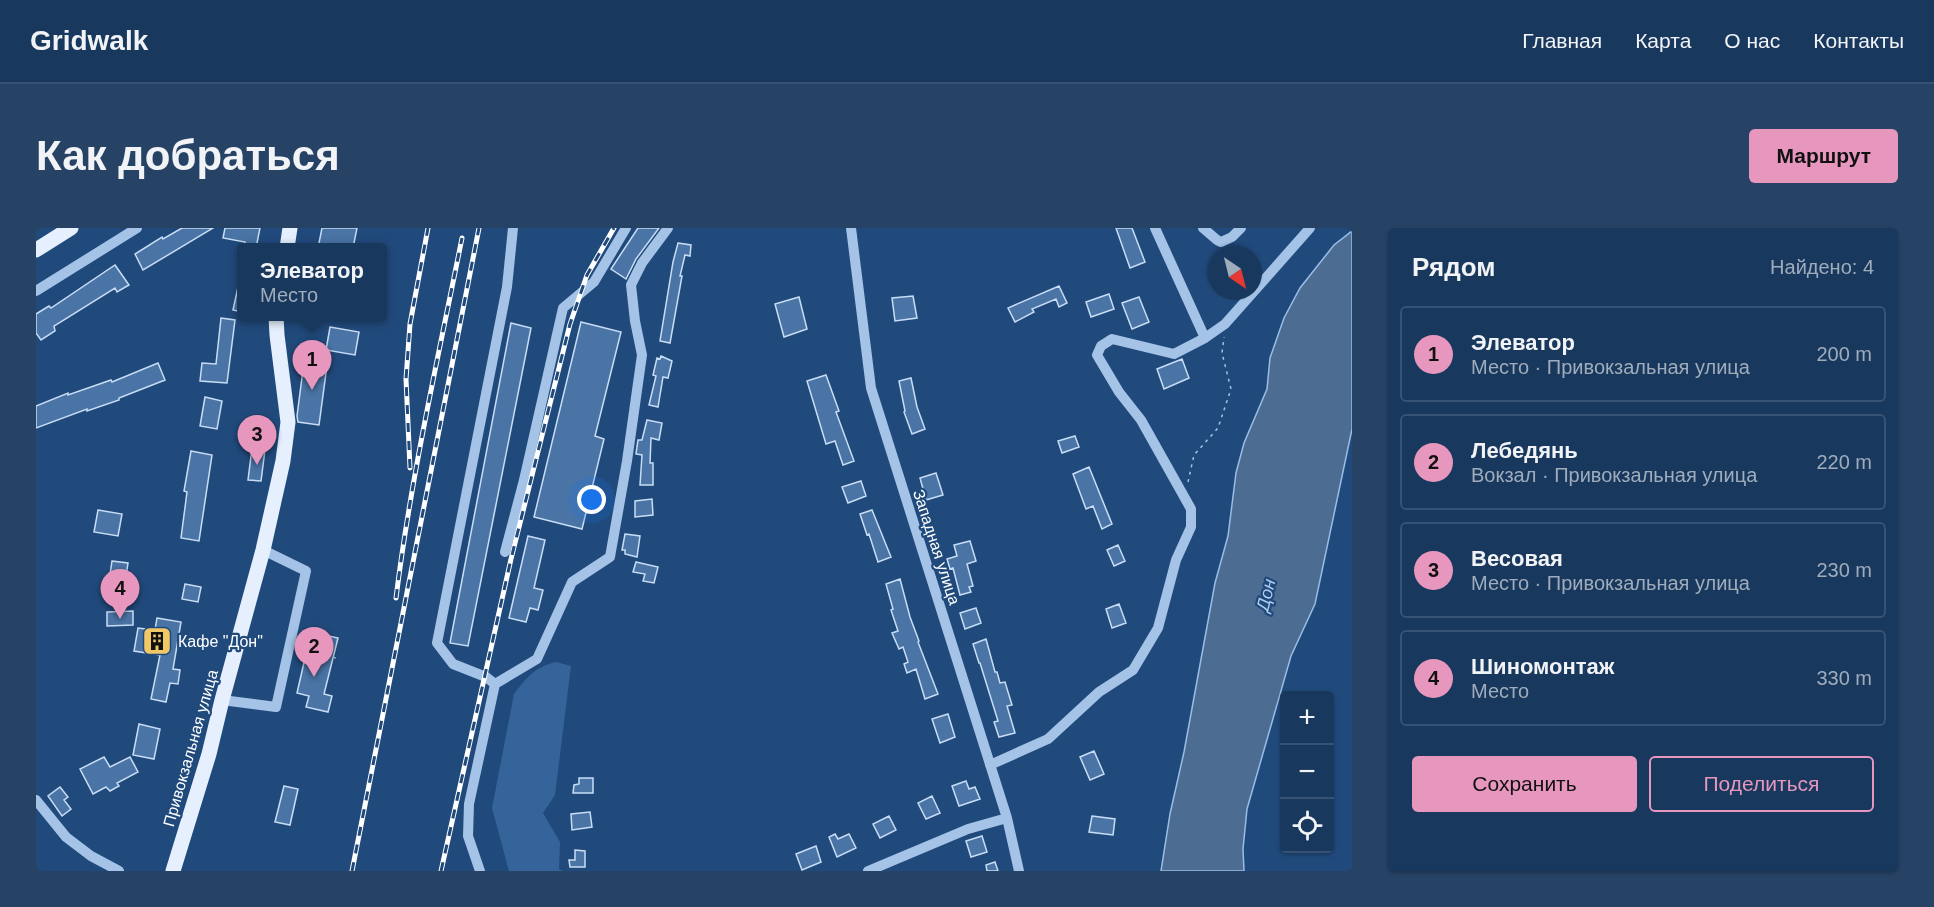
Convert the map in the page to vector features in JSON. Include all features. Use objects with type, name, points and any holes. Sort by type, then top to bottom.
[{"type":"main road","points":[[36,250],[71,228]]},
{"type":"main road","points":[[288,243],[290,228]]},
{"type":"main road","name":"Привокзальная улица","points":[[173,871],[209,754],[263,550],[283,461],[288,422],[276,321]]},
{"type":"street","points":[[36,291],[137,228]]},
{"type":"street","points":[[495,684],[486,677],[453,664],[437,643],[507,287],[513,228]]},
{"type":"street","points":[[505,552],[524,480],[563,308],[594,282],[626,228]]},
{"type":"street","points":[[480,871],[468,836],[469,804],[495,684],[537,659],[572,582],[610,556],[627,461],[642,355],[631,285],[642,263],[668,228]]},
{"type":"street","name":"Западная улица","points":[[851,228],[871,388],[1007,818],[1018,871]]},
{"type":"street","points":[[1155,228],[1205,338]]},
{"type":"street","points":[[1203,228],[1221,242],[1232,237],[1241,228]]},
{"type":"street","points":[[990,765],[1048,740],[1099,692],[1133,670],[1158,628],[1176,560],[1191,527],[1191,509],[1141,420],[1119,392],[1096,355],[1101,346],[1112,339],[1174,354],[1205,338],[1225,324],[1310,228]]},
{"type":"street","points":[[222,700],[276,707],[306,571],[263,550]]},
{"type":"street","points":[[36,800],[66,837],[91,856],[119,871]]},
{"type":"street","points":[[868,871],[968,829],[1007,818]]},
{"type":"path","points":[[1188,482],[1194,455],[1218,428],[1231,389],[1222,353],[1225,324]]},
{"type":"path","points":[[333,657],[340,660]]},
{"type":"shaded area","points":[[556,662],[571,666],[555,795],[543,813],[560,842],[559,869],[563,871],[509,871],[492,808],[514,694],[532,674]]},
{"type":"water","name":"Дон","points":[[1352,231],[1352,429],[1315,604],[1291,656],[1247,809],[1243,849],[1244,871],[1161,871],[1215,583],[1228,536],[1236,473],[1244,443],[1267,389],[1270,358],[1284,318],[1300,288],[1334,245]]},
{"type":"building","points":[[182,228],[213,228],[143,270],[135,254],[162,237],[163,239]]},
{"type":"building","points":[[225,228],[260,228],[257,243],[223,238]]},
{"type":"building","points":[[322,228],[357,228],[354,243],[319,243]]},
{"type":"building","points":[[638,228],[659,228],[636,259],[626,279],[611,269]]},
{"type":"building","points":[[1116,228],[1132,228],[1145,262],[1130,268]]},
{"type":"building","points":[[678,243],[691,245],[690,256],[685,255],[680,276],[682,276],[670,343],[660,341]]},
{"type":"building","points":[[115,265],[129,285],[117,292],[115,288],[54,326],[55,331],[41,340],[36,333],[36,314],[49,306],[51,308]]},
{"type":"building","points":[[1059,286],[1067,303],[1059,307],[1056,299],[1032,309],[1034,312],[1015,322],[1008,308]]},
{"type":"building","points":[[237,292],[237,311],[233,310]]},
{"type":"building","points":[[1109,294],[1114,309],[1091,317],[1086,302]]},
{"type":"building","points":[[913,296],[917,318],[895,321],[892,298]]},
{"type":"building","points":[[799,297],[807,329],[784,337],[775,304]]},
{"type":"building","points":[[1139,297],[1149,322],[1132,329],[1122,303]]},
{"type":"building","points":[[221,318],[235,320],[227,383],[200,381],[202,363],[216,364]]},
{"type":"building","points":[[581,322],[621,332],[595,436],[604,439],[582,529],[534,517]]},
{"type":"building","points":[[511,323],[531,328],[468,646],[450,643]]},
{"type":"building","points":[[330,327],[359,332],[355,355],[326,350]]},
{"type":"building","points":[[305,354],[328,358],[319,425],[298,422]]},
{"type":"building","points":[[661,356],[672,361],[668,378],[663,377],[658,407],[649,405],[656,376],[653,375],[657,358],[660,359]]},
{"type":"building","points":[[1182,359],[1189,378],[1164,389],[1157,369]]},
{"type":"building","points":[[158,363],[165,380],[119,398],[119,400],[36,428],[36,406],[68,393],[68,395],[111,380],[112,382]]},
{"type":"building","points":[[826,375],[839,411],[836,412],[854,461],[843,465],[835,441],[826,444],[807,381]]},
{"type":"building","points":[[911,378],[917,407],[925,429],[912,434],[904,412],[899,381]]},
{"type":"building","points":[[205,397],[222,401],[217,429],[200,426]]},
{"type":"building","points":[[647,420],[662,423],[659,440],[651,438],[650,463],[653,463],[653,485],[640,485],[642,455],[636,454],[638,440],[642,440]]},
{"type":"building","points":[[1075,436],[1079,447],[1062,453],[1058,441]]},
{"type":"building","points":[[252,448],[265,450],[261,481],[248,480]]},
{"type":"building","points":[[191,451],[212,455],[199,541],[181,538],[187,492],[184,491]]},
{"type":"building","points":[[1089,467],[1112,524],[1102,529],[1093,506],[1086,509],[1073,474]]},
{"type":"building","points":[[936,473],[943,495],[926,500],[920,478]]},
{"type":"building","points":[[861,481],[866,496],[848,503],[842,487]]},
{"type":"building","points":[[652,499],[653,515],[635,517],[635,501]]},
{"type":"building","points":[[98,510],[122,514],[118,536],[94,532]]},
{"type":"building","points":[[872,510],[891,557],[878,562],[860,514]]},
{"type":"building","points":[[625,534],[640,536],[637,557],[625,554],[625,550],[622,550]]},
{"type":"building","points":[[528,536],[545,540],[534,588],[543,590],[538,610],[530,608],[526,622],[509,618]]},
{"type":"building","points":[[970,541],[976,561],[967,564],[973,586],[969,587],[971,592],[960,595],[953,568],[950,569],[947,559],[957,556],[954,545]]},
{"type":"building","points":[[1118,545],[1125,561],[1114,566],[1107,550]]},
{"type":"building","points":[[112,561],[128,563],[125,583],[109,581]]},
{"type":"building","points":[[636,562],[658,567],[654,583],[643,581],[645,574],[633,572]]},
{"type":"building","points":[[900,579],[918,642],[938,694],[925,699],[916,669],[907,673],[904,664],[908,662],[903,647],[899,649],[892,633],[898,631],[886,584]]},
{"type":"building","points":[[185,584],[201,587],[198,602],[182,599]]},
{"type":"building","points":[[1119,604],[1126,623],[1112,628],[1106,609]]},
{"type":"building","points":[[976,608],[981,623],[965,629],[960,613]]},
{"type":"building","points":[[133,611],[133,625],[107,626],[107,612]]},
{"type":"building","name":"Кафе \"Дон\"","points":[[157,618],[181,622],[173,669],[180,670],[178,684],[170,683],[166,702],[151,699],[160,655],[134,651],[138,628],[155,630]]},
{"type":"building","points":[[311,632],[338,638],[324,694],[332,696],[328,712],[306,707],[309,696],[297,693]]},
{"type":"building","points":[[986,639],[995,672],[997,672],[1000,683],[1005,682],[1012,705],[1007,706],[1015,733],[999,737],[994,722],[998,721],[973,644]]},
{"type":"building","points":[[948,714],[955,737],[940,743],[932,719]]},
{"type":"building","points":[[139,724],[160,729],[154,759],[133,755]]},
{"type":"building","points":[[1094,751],[1104,774],[1090,780],[1080,757]]},
{"type":"building","points":[[104,757],[110,767],[130,757],[138,772],[117,783],[119,786],[110,791],[106,787],[93,794],[80,769]]},
{"type":"building","points":[[579,778],[593,778],[593,793],[573,793],[574,785],[579,784]]},
{"type":"building","points":[[966,781],[969,789],[975,787],[980,799],[959,806],[952,786]]},
{"type":"building","points":[[284,786],[298,789],[290,825],[275,822]]},
{"type":"building","points":[[60,787],[68,797],[64,800],[71,809],[62,816],[48,796]]},
{"type":"building","points":[[932,796],[940,813],[926,819],[918,803]]},
{"type":"building","points":[[590,812],[592,827],[572,830],[571,814]]},
{"type":"building","points":[[889,816],[896,830],[880,838],[873,824]]},
{"type":"building","points":[[1092,816],[1115,819],[1113,835],[1089,832]]},
{"type":"building","points":[[835,834],[838,839],[849,834],[856,848],[837,857],[829,837]]},
{"type":"building","points":[[982,836],[987,852],[971,857],[966,841]]},
{"type":"building","points":[[816,846],[821,862],[802,870],[796,854]]},
{"type":"building","points":[[575,850],[585,851],[585,867],[570,867],[569,860],[575,860]]},
{"type":"building","points":[[995,862],[998,871],[987,871],[986,865]]},
{"type":"railway","points":[[410,468],[406,379],[410,324],[428,228]]},
{"type":"railway","points":[[352,871],[479,228]]},
{"type":"railway","points":[[441,871],[511,559],[570,324],[587,275],[614,228]]},
{"type":"railway","points":[[396,598],[417,463],[462,238]]},
{"type":"place","name":"Элеватор","points":[[312,390]]},
{"type":"place","name":"Весовая","points":[[257,465]]},
{"type":"place","name":"Шиномонтаж","points":[[120,619]]},
{"type":"place","name":"Кафе \"Дон\"","points":[[157,641]]},
{"type":"place","name":"Лебедянь","points":[[314,677]]}]
